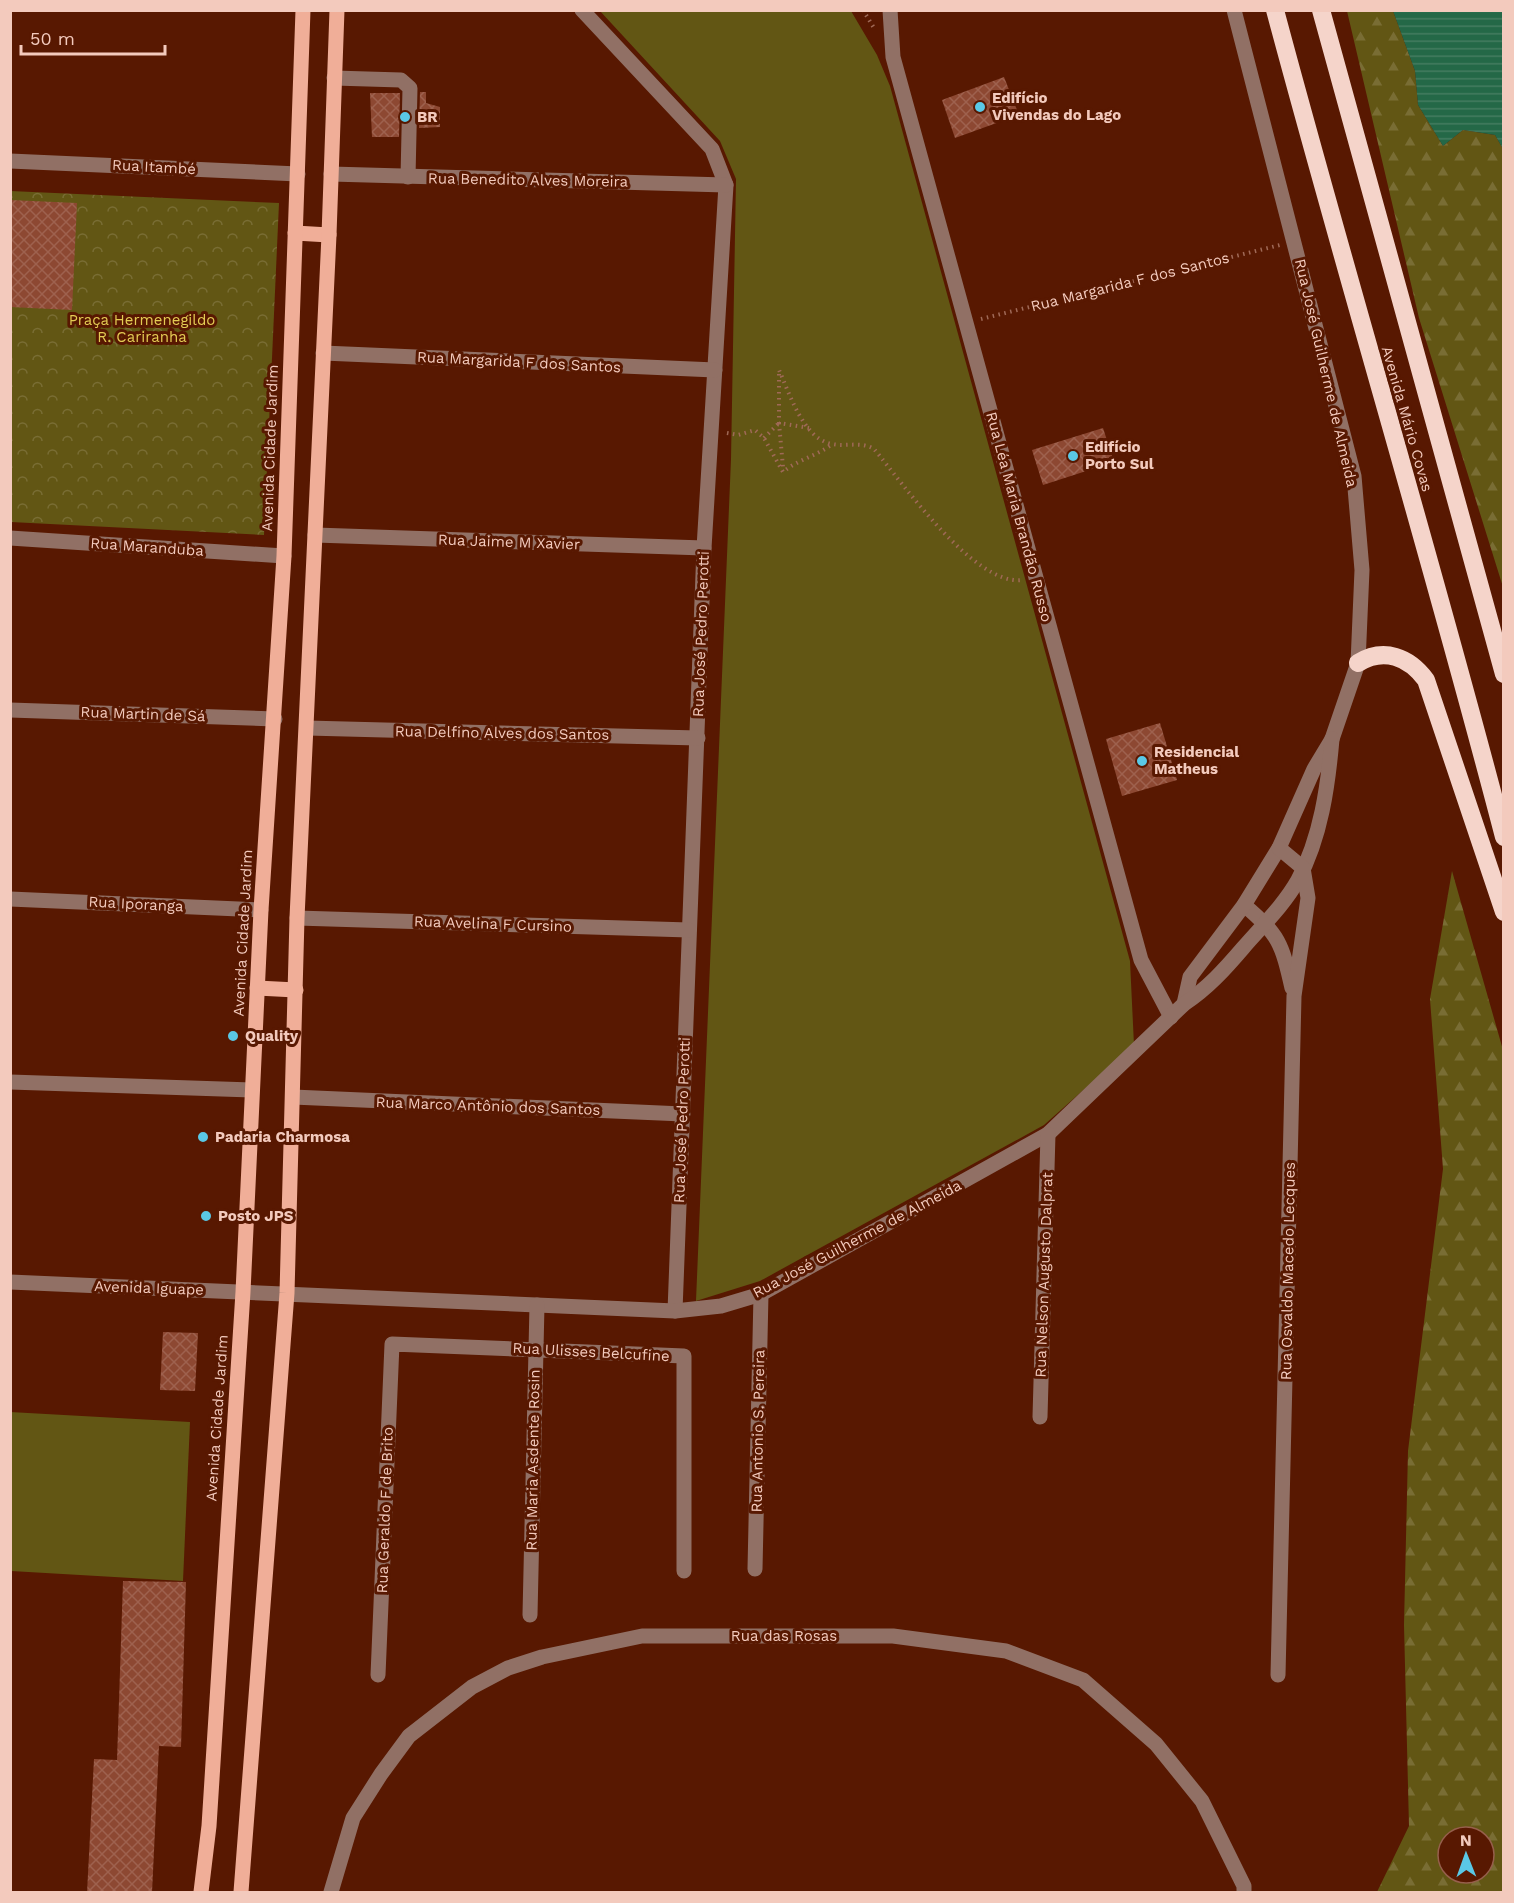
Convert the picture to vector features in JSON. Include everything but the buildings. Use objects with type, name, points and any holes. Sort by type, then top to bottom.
[{"type":"highway","name":"Avenida Mário Covas","points":[[1275,10],[1346,275],[1455,650],[1503,837]]},
{"type":"highway","name":"Avenida Mário Covas","points":[[1321,10],[1503,674]]},
{"type":"highway","points":[[1358,663],[1373,656],[1389,654],[1404,659],[1417,668],[1426,680],[1503,912]]},
{"type":"main road","name":"Avenida Cidade Jardim","points":[[201,1893],[209,1826],[243,1292],[261,910],[284,556],[303,10]]},
{"type":"main road","points":[[241,1893],[287,1293],[297,918],[329,235],[337,10]]},
{"type":"main road","points":[[295,233],[329,235]]},
{"type":"main road","points":[[257,988],[296,990]]},
{"type":"street","name":"Rua José Pedro Perotti","points":[[582,10],[712,149],[726,185],[704,548],[675,1311]]},
{"type":"street","name":"Rua Léa Maria Brandão Russo","points":[[890,10],[893,57],[1141,960],[1171,1017]]},
{"type":"street","name":"Rua José Guilherme de Almeida","points":[[1184,1004],[1190,977],[1244,904],[1279,848],[1314,769],[1332,739],[1358,663],[1362,570],[1353,476],[1234,10]]},
{"type":"street","points":[[334,78],[400,80],[407,83],[410,88],[408,177]]},
{"type":"street","name":"Rua Itambé","points":[[10,161],[298,174]]},
{"type":"street","name":"Rua Benedito Alves Moreira","points":[[331,174],[726,185]]},
{"type":"street","name":"Rua Margarida F dos Santos","points":[[323,353],[715,370]]},
{"type":"street","name":"Rua Jaime M Xavier","points":[[315,535],[704,548]]},
{"type":"street","name":"Rua Maranduba","points":[[10,538],[284,556]]},
{"type":"street","name":"Rua Martin de Sá","points":[[10,710],[275,719]]},
{"type":"street","name":"Rua Delfino Alves dos Santos","points":[[307,728],[698,738]]},
{"type":"street","name":"Rua José Guilherme de Almeida","points":[[287,1293],[675,1311],[721,1306],[761,1294],[1048,1134],[1184,1004],[1207,990],[1297,881],[1320,820],[1329,776],[1332,739]]},
{"type":"street","points":[[1279,848],[1303,868]]},
{"type":"street","name":"Rua Osvaldo Macedo Lecques","points":[[1278,1675],[1294,996],[1308,898],[1303,868]]},
{"type":"street","name":"Rua Iporanga","points":[[10,898],[261,910]]},
{"type":"street","points":[[1244,904],[1276,934],[1284,953],[1294,996]]},
{"type":"street","name":"Rua Avelina F Cursino","points":[[297,918],[689,930]]},
{"type":"street","points":[[10,1082],[252,1090]]},
{"type":"street","name":"Rua Marco Antônio dos Santos","points":[[293,1098],[683,1114]]},
{"type":"street","name":"Rua Nelson Augusto Dalprat","points":[[1040,1417],[1048,1134]]},
{"type":"street","name":"Avenida Iguape","points":[[10,1282],[287,1293]]},
{"type":"street","name":"Rua Antonio S. Pereira","points":[[754,1569],[761,1294]]},
{"type":"street","name":"Rua Maria Asdente Rosin","points":[[530,1615],[537,1305]]},
{"type":"street","name":"Rua Ulisses Belcufine","points":[[392,1344],[684,1356],[684,1571]]},
{"type":"street","name":"Rua Geraldo F de Brito","points":[[378,1675],[392,1344]]},
{"type":"street","name":"Rua das Rosas","points":[[331,1893],[353,1818],[409,1736],[472,1687],[508,1668],[542,1658],[642,1636],[892,1636],[1006,1651],[1083,1680],[1156,1744],[1202,1801],[1244,1886],[1244,1893]]},
{"type":"path","name":"Rua Margarida F dos Santos","points":[[966,322],[1295,242]]},
{"type":"path","points":[[783,472],[779,423],[779,370],[809,428],[820,439],[832,444],[865,444],[874,449],[925,513],[965,552],[987,569],[1012,582],[1026,580]]},
{"type":"path","points":[[764,438],[779,423]]},
{"type":"path","points":[[779,423],[809,428]]},
{"type":"path","points":[[713,429],[738,435],[755,430],[764,438],[783,472]]},
{"type":"path","points":[[783,472],[794,463],[820,453],[832,444]]},
{"type":"green space","points":[[600,11],[851,11],[877,55],[890,86],[1130,961],[1134,1045],[1044,1125],[760,1281],[696,1301],[731,459],[736,179],[720,141]]},
{"type":"green space","points":[[1347,11],[1393,11],[1415,71],[1418,105],[1443,146],[1463,130],[1495,135],[1503,149],[1503,587],[1419,318]]},
{"type":"green space","name":"Praça Hermenegildo R. Cariranha","points":[[10,191],[279,203],[264,535],[11,522]]},
{"type":"green space","points":[[1452,871],[1503,1050],[1503,1892],[1377,1892],[1409,1826],[1404,1625],[1408,1451],[1443,1169],[1430,999]]},
{"type":"green space","points":[[10,1412],[190,1422],[183,1581],[11,1571]]},
{"type":"shaded area","points":[[1393,11],[1503,11],[1503,149],[1495,135],[1463,130],[1443,146],[1418,105],[1415,71]]},
{"type":"place","name":"Edifício Vivendas do Lago","points":[[980,107]]},
{"type":"place","name":"BR","points":[[405,117]]},
{"type":"place","name":"Edifício Porto Sul","points":[[1073,456]]},
{"type":"place","name":"Residencial Matheus","points":[[1142,761]]},
{"type":"place","name":"Quality","points":[[233,1036]]},
{"type":"place","name":"Padaria Charmosa","points":[[203,1137]]},
{"type":"place","name":"Posto JPS","points":[[206,1216]]}]
